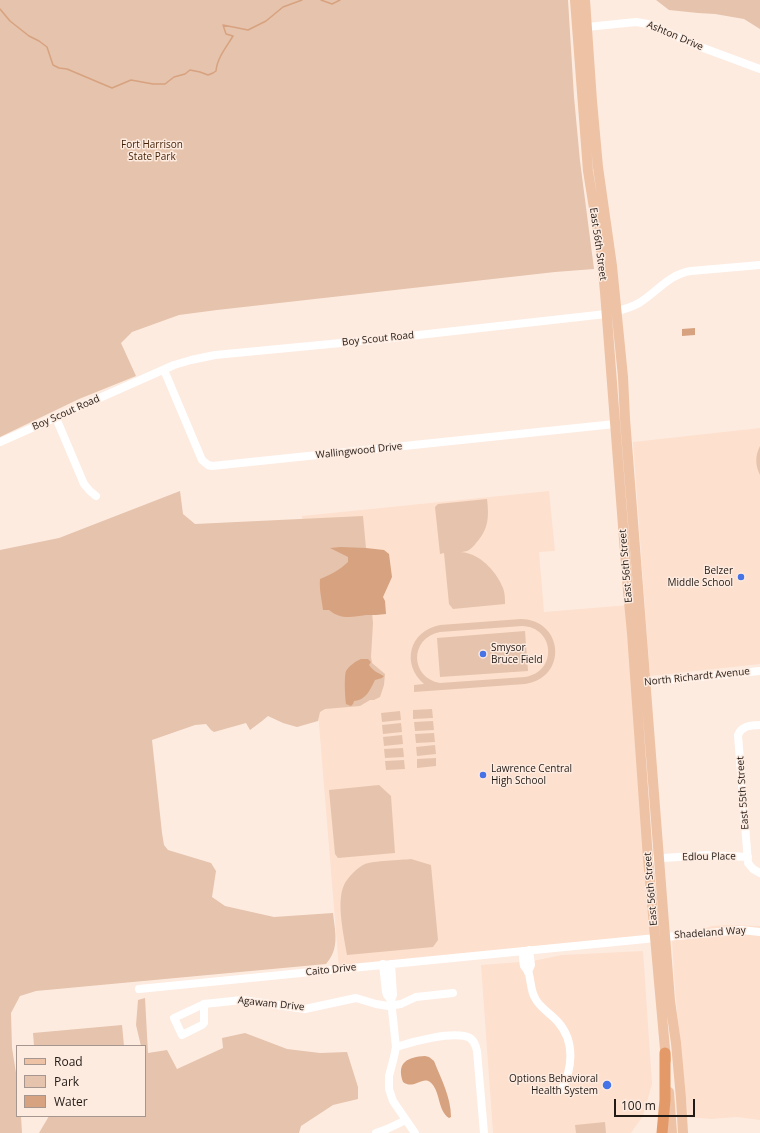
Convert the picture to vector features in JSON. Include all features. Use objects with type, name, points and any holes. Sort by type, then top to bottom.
[{"type":"highway","points":[[662,1133],[665,1100],[665,1053]]},
{"type":"main road","name":"East 56th Street","points":[[575,0],[588,171],[601,252],[605,292],[611,313],[623,377],[645,682],[660,858],[660,937],[665,1053],[672,1133]]},
{"type":"main road","name":"East 56th Street","points":[[585,0],[598,167],[611,249],[611,313],[615,424],[648,859],[676,1043],[683,1133]]},
{"type":"street","name":"Ashton Drive","points":[[587,27],[636,22],[648,24],[698,46],[760,69]]},
{"type":"street","name":"Boy Scout Road","points":[[0,442],[184,362],[215,355],[375,340],[611,313],[640,302],[672,277],[681,273],[760,265]]},
{"type":"street","name":"Wallingwood Drive","points":[[164,370],[202,460],[208,465],[212,466],[615,424]]},
{"type":"street","points":[[56,418],[84,484],[96,496]]},
{"type":"street","points":[[621,508],[632,507]]},
{"type":"street","name":"North Richardt Avenue","points":[[635,684],[760,671]]},
{"type":"street","name":"East 55th Street","points":[[748,857],[738,737],[740,730],[745,727],[760,725]]},
{"type":"street","name":"Edlou Place","points":[[648,859],[708,855],[748,857],[749,865],[753,870],[760,873]]},
{"type":"street","name":"Shadeland Way","points":[[660,937],[741,930],[760,932]]},
{"type":"street","name":"Caito Drive","points":[[139,989],[660,937]]},
{"type":"street","points":[[526,950],[531,965],[528,972],[535,998],[558,1022],[566,1034],[568,1041],[571,1056],[570,1064],[567,1078],[561,1090]]},
{"type":"street","points":[[387,964],[394,995],[391,1003],[396,1047],[389,1076],[389,1089],[393,1101],[415,1133]]},
{"type":"street","name":"Agawam Drive","points":[[204,1004],[242,1000],[305,1009],[356,998],[376,1004],[401,1004],[416,997],[454,993]]},
{"type":"street","points":[[396,1047],[441,1037],[463,1036],[473,1041],[477,1051],[484,1133]]},
{"type":"street","points":[[376,1133],[406,1120]]},
{"type":"shaded area","points":[[760,428],[760,664],[650,676],[633,442]]},
{"type":"shaded area","name":"Lawrence Central High School","points":[[549,491],[555,551],[539,552],[544,612],[629,605],[655,938],[339,969],[302,516]]},
{"type":"shaded area","points":[[712,926],[760,926],[760,1120],[737,1117],[711,1119],[688,1117],[675,991],[672,939]]},
{"type":"shaded area","points":[[643,951],[652,1084],[643,1116],[631,1133],[493,1133],[481,965],[533,961],[562,955]]},
{"type":"green space","name":"Fort Harrison State Park","points":[[0,0],[568,0],[574,97],[580,161],[594,269],[555,272],[179,315],[132,332],[121,343],[136,376],[79,399],[0,437]]},
{"type":"green space","points":[[656,0],[760,0],[760,29],[744,19],[715,14],[669,10]]},
{"type":"green space","points":[[760,446],[760,475],[756,460]]},
{"type":"green space","points":[[180,491],[183,514],[195,524],[363,516],[373,623],[371,657],[372,663],[385,674],[384,685],[380,697],[374,700],[370,700],[360,706],[325,709],[320,712],[318,721],[297,727],[283,723],[268,716],[250,730],[246,723],[214,732],[206,724],[195,725],[152,740],[162,833],[164,845],[168,850],[211,863],[216,871],[212,897],[225,906],[274,917],[333,913],[336,940],[333,952],[326,964],[36,991],[20,996],[11,1013],[12,1048],[16,1073],[16,1117],[21,1117],[22,1133],[0,1133],[0,550],[59,538]]},
{"type":"green space","points":[[487,499],[488,517],[483,533],[471,549],[458,552],[465,552],[473,555],[489,566],[503,588],[505,594],[505,604],[453,609],[449,604],[444,553],[440,554],[435,507],[438,504]]},
{"type":"green space","points":[[521,619],[535,622],[546,629],[552,638],[555,650],[554,661],[549,671],[539,680],[525,684],[414,692],[414,685],[424,684],[412,667],[412,649],[415,641],[429,628],[440,625]],"holes":[[[522,626],[533,628],[541,634],[546,641],[548,650],[547,659],[543,667],[536,673],[525,677],[440,683],[430,680],[423,674],[419,666],[417,658],[418,649],[430,636],[440,632]]]},
{"type":"green space","name":"Smysor Bruce Field","points":[[525,631],[528,671],[440,677],[437,638]]},
{"type":"green space","points":[[432,709],[433,718],[413,719],[413,710]]},
{"type":"green space","points":[[400,711],[401,720],[382,722],[381,713]]},
{"type":"green space","points":[[433,721],[434,730],[415,731],[414,722]]},
{"type":"green space","points":[[401,723],[402,732],[383,734],[382,725]]},
{"type":"green space","points":[[434,733],[435,742],[416,743],[415,734]]},
{"type":"green space","points":[[402,735],[403,744],[384,746],[383,737]]},
{"type":"green space","points":[[435,745],[436,754],[417,756],[416,747]]},
{"type":"green space","points":[[403,748],[404,757],[385,758],[384,749]]},
{"type":"green space","points":[[436,758],[436,766],[417,768],[417,759]]},
{"type":"green space","points":[[404,760],[405,769],[386,770],[385,761]]},
{"type":"green space","points":[[379,785],[391,796],[395,853],[338,858],[335,854],[329,790]]},
{"type":"green space","points":[[411,859],[431,865],[438,940],[433,947],[347,955],[341,910],[342,892],[345,882],[362,865],[380,861]]},
{"type":"green space","points":[[145,998],[148,1053],[167,1050],[177,1069],[223,1048],[222,1038],[245,1033],[287,1049],[320,1053],[347,1052],[358,1087],[358,1099],[333,1105],[301,1126],[299,1133],[39,1133],[48,1117],[146,1117],[146,1045],[141,1045],[136,1025],[138,1000]]},
{"type":"green space","points":[[122,1025],[124,1045],[34,1045],[33,1033]]},
{"type":"green space","points":[[605,1122],[606,1133],[576,1133],[575,1125]]},
{"type":"water","points":[[695,328],[695,335],[682,336],[682,329]]},
{"type":"water","points":[[341,547],[384,550],[389,554],[392,577],[383,597],[385,601],[386,614],[342,617],[329,610],[323,610],[320,579],[335,572],[348,562],[348,557],[330,548]]},
{"type":"water","points":[[361,659],[368,659],[371,662],[369,665],[372,669],[384,676],[375,680],[365,697],[354,701],[351,706],[346,704],[345,674],[355,662]]},
{"type":"water","points":[[425,1056],[434,1061],[445,1088],[451,1110],[451,1117],[449,1118],[445,1115],[436,1090],[430,1082],[424,1081],[411,1085],[403,1082],[401,1075],[402,1065],[409,1059]]},
{"type":"waterway","points":[[0,9],[10,21],[29,36],[47,47],[53,65],[59,68],[67,69],[112,88],[131,80],[153,84],[165,84],[174,77],[185,74],[190,70],[208,75],[213,73],[216,71],[220,57],[233,36],[226,34],[223,25],[248,30],[266,21],[283,7],[302,0]]},
{"type":"waterway","points":[[321,0],[332,4],[340,0]]},
{"type":"place","name":"Belzer Middle School","points":[[741,577]]},
{"type":"place","name":"Smysor Bruce Field","points":[[483,654]]},
{"type":"place","name":"Lawrence Central High School","points":[[483,775]]},
{"type":"place","name":"Options Behavioral Health System","points":[[607,1085]]}]
